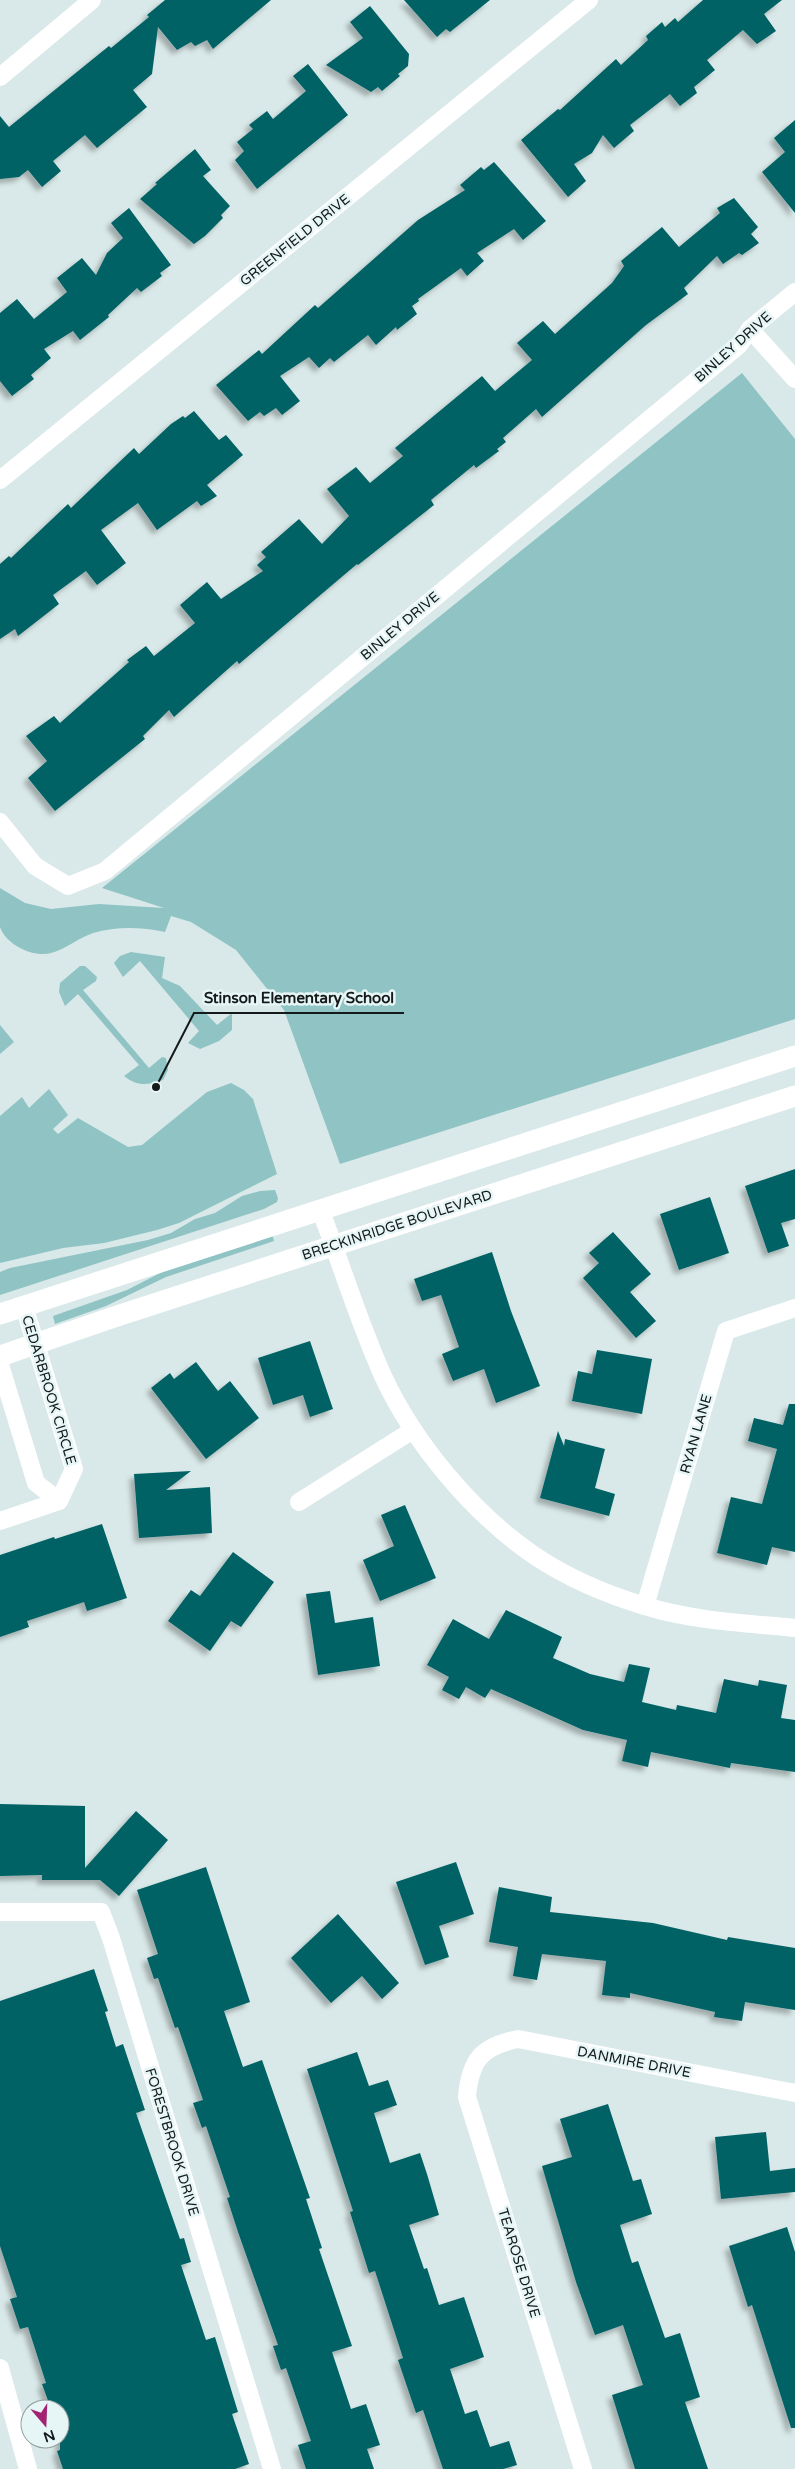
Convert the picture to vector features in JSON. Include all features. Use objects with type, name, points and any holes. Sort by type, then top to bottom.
[{"type":"street","points":[[0,77],[92,0]]},
{"type":"street","name":"GREENFIELD DRIVE","points":[[0,480],[589,0]]},
{"type":"street","name":"BINLEY DRIVE","points":[[0,822],[35,866],[68,886],[104,871],[739,345],[750,329],[795,292]]},
{"type":"street","points":[[750,329],[795,379]]},
{"type":"street","points":[[0,1314],[795,1056]]},
{"type":"street","name":"BRECKINRIDGE BOULEVARD","points":[[0,1356],[114,1317],[795,1096]]},
{"type":"street","points":[[320,1209],[383,1376],[413,1430],[453,1484],[535,1556],[582,1582],[645,1606],[683,1616],[795,1628]]},
{"type":"street","name":"CEDARBROOK CIRCLE","points":[[24,1306],[34,1345],[74,1469],[59,1501]]},
{"type":"street","name":"RYAN LANE","points":[[645,1606],[726,1331],[795,1308]]},
{"type":"street","points":[[0,1365],[36,1483],[59,1501]]},
{"type":"street","points":[[299,1502],[413,1430]]},
{"type":"street","points":[[0,1521],[59,1501]]},
{"type":"street","name":"FORESTBROOK DRIVE","points":[[0,1912],[100,1912],[110,1938],[272,2469]]},
{"type":"street","name":"DANMIRE DRIVE","points":[[478,2058],[496,2043],[518,2039],[795,2093]]},
{"type":"street","name":"TEAROSE DRIVE","points":[[478,2058],[469,2075],[467,2097],[583,2469]]},
{"type":"street","points":[[0,2368],[28,2469]]},
{"type":"shaded area","points":[[742,373],[795,439],[795,1019],[340,1164],[284,1010],[236,950],[191,922],[171,916],[165,932],[129,928],[111,929],[93,933],[56,951],[44,954],[21,949],[3,933],[0,927],[0,888],[25,903],[51,909],[99,904],[164,908],[102,888]]},
{"type":"shaded area","points":[[131,952],[165,957],[162,978],[180,986],[217,1025],[232,1013],[232,1030],[219,1041],[200,1049],[188,1043],[199,1031],[140,961],[123,977],[114,963],[120,956]]},
{"type":"shaded area","points":[[80,966],[85,966],[97,977],[96,981],[83,990],[149,1068],[162,1057],[166,1058],[168,1070],[163,1080],[143,1084],[129,1080],[124,1076],[139,1065],[78,994],[65,1006],[59,992],[60,983]]},
{"type":"shaded area","points":[[0,1025],[14,1042],[0,1054]]},
{"type":"shaded area","points":[[231,1083],[244,1090],[253,1099],[277,1174],[179,1223],[104,1243],[63,1248],[0,1263],[0,1116],[22,1097],[29,1108],[49,1089],[68,1115],[53,1129],[58,1134],[78,1118],[128,1147],[142,1145],[207,1092]]},
{"type":"shaded area","points":[[275,1190],[278,1198],[277,1202],[264,1209],[0,1295],[0,1272],[10,1268],[148,1240],[171,1233],[195,1219],[215,1213],[242,1196],[260,1191]]},
{"type":"shaded area","points":[[272,1234],[274,1241],[166,1277],[106,1306],[55,1324],[53,1316],[127,1290],[168,1269]]},
{"type":"building","points":[[165,0],[271,0],[213,49],[207,40],[195,46],[191,42],[177,50],[158,27],[152,74],[133,90],[147,107],[97,148],[85,135],[53,161],[61,171],[42,187],[28,170],[19,177],[0,179],[0,116],[9,127],[109,46],[111,48],[149,17],[147,15]]},
{"type":"building","points":[[404,0],[490,0],[450,32],[446,29],[437,37]]},
{"type":"building","points":[[703,0],[782,0],[764,14],[776,31],[757,44],[743,30],[707,60],[715,70],[694,87],[697,93],[680,106],[670,94],[630,125],[634,131],[614,148],[603,135],[592,153],[574,164],[586,181],[568,197],[521,140],[558,109],[560,110],[616,59],[621,65],[648,40],[646,36],[662,22],[665,27],[675,18],[678,22]]},
{"type":"building","points":[[370,6],[409,54],[408,66],[398,74],[400,76],[382,91],[378,87],[371,92],[326,65],[363,38],[350,22]]},
{"type":"building","points":[[308,64],[348,115],[257,189],[235,160],[244,151],[237,142],[253,129],[249,125],[267,111],[273,119],[306,91],[293,76]]},
{"type":"building","points":[[795,120],[795,213],[762,172],[785,152],[774,138]]},
{"type":"building","points":[[195,149],[211,170],[203,176],[230,206],[221,215],[223,218],[194,244],[140,199],[157,184],[155,183]]},
{"type":"building","points":[[494,162],[546,221],[523,240],[514,229],[477,253],[484,261],[467,276],[461,268],[418,299],[419,301],[412,306],[417,314],[397,330],[396,327],[376,345],[368,335],[334,362],[330,358],[319,368],[309,357],[280,376],[300,401],[282,415],[276,408],[264,416],[260,412],[248,421],[216,385],[259,350],[262,354],[315,305],[318,308],[418,220],[465,190],[460,185],[481,167],[484,170]]},
{"type":"building","points":[[734,198],[758,227],[751,234],[759,243],[742,255],[739,253],[723,264],[717,256],[684,288],[688,294],[646,325],[542,417],[536,409],[503,438],[506,442],[497,449],[499,451],[476,468],[474,465],[431,500],[434,505],[357,564],[239,664],[237,661],[174,717],[169,710],[143,736],[145,739],[55,811],[28,778],[47,761],[26,736],[54,716],[60,723],[129,662],[127,660],[146,646],[154,656],[195,623],[180,605],[207,582],[221,599],[263,571],[257,565],[266,557],[261,552],[299,519],[322,544],[349,516],[327,489],[356,467],[370,483],[403,456],[395,448],[482,376],[495,391],[532,360],[517,343],[543,321],[555,334],[612,283],[624,266],[621,261],[662,227],[679,247],[720,213],[717,208]]},
{"type":"building","points":[[129,208],[171,265],[160,273],[162,276],[141,292],[137,288],[108,315],[109,317],[80,340],[73,331],[44,349],[51,358],[31,375],[34,379],[12,396],[0,381],[0,313],[17,299],[34,319],[67,292],[57,278],[82,258],[96,275],[107,253],[123,238],[111,223]]},
{"type":"building","points":[[194,411],[219,440],[226,435],[243,455],[207,485],[217,496],[201,506],[197,501],[157,530],[138,503],[101,530],[126,563],[97,585],[86,571],[53,595],[59,604],[18,636],[15,629],[0,639],[0,564],[9,556],[11,558],[68,504],[71,508],[134,448],[139,454],[171,424],[183,416],[185,418]]},
{"type":"building","points":[[795,1169],[795,1219],[781,1223],[789,1246],[768,1253],[745,1186]]},
{"type":"building","points":[[710,1197],[729,1253],[679,1270],[660,1214]]},
{"type":"building","points":[[613,1232],[651,1274],[630,1292],[656,1321],[636,1338],[583,1278],[599,1263],[589,1253]]},
{"type":"building","points":[[492,1252],[511,1311],[540,1386],[496,1403],[484,1369],[453,1381],[442,1354],[459,1347],[441,1295],[422,1301],[414,1279]]},
{"type":"building","points":[[310,1341],[333,1409],[310,1417],[303,1395],[273,1405],[258,1358]]},
{"type":"building","points":[[597,1350],[652,1359],[642,1414],[572,1401],[578,1371],[592,1374]]},
{"type":"building","points":[[196,1362],[218,1391],[230,1381],[259,1418],[206,1459],[151,1388],[170,1373],[174,1379]]},
{"type":"building","points":[[789,1404],[795,1404],[795,1552],[772,1547],[767,1565],[717,1553],[731,1497],[762,1504],[777,1449],[748,1441],[754,1418],[783,1425]]},
{"type":"building","points":[[558,1431],[564,1446],[565,1439],[605,1449],[595,1488],[615,1494],[609,1516],[540,1498]]},
{"type":"building","points":[[191,1471],[166,1490],[210,1487],[212,1533],[139,1538],[134,1474]]},
{"type":"building","points":[[405,1505],[436,1578],[380,1601],[363,1560],[394,1546],[381,1515]]},
{"type":"building","points":[[102,1524],[127,1598],[87,1611],[84,1602],[27,1621],[29,1627],[0,1637],[0,1555],[54,1537],[55,1539]]},
{"type":"building","points":[[233,1552],[274,1582],[241,1627],[231,1621],[210,1651],[168,1621],[191,1590],[200,1596]]},
{"type":"building","points":[[330,1591],[335,1623],[373,1617],[380,1666],[318,1675],[306,1594]]},
{"type":"building","points":[[506,1610],[562,1637],[553,1658],[590,1674],[624,1682],[629,1664],[650,1668],[642,1702],[676,1710],[677,1705],[716,1713],[724,1679],[758,1686],[759,1680],[787,1685],[781,1718],[795,1720],[795,1772],[731,1763],[730,1768],[651,1752],[648,1767],[622,1761],[627,1740],[583,1730],[491,1689],[485,1698],[466,1687],[459,1699],[442,1690],[449,1677],[427,1665],[453,1619],[489,1639]]},
{"type":"building","points":[[0,1804],[85,1806],[85,1868],[136,1811],[168,1840],[119,1896],[100,1880],[42,1880],[42,1875],[0,1876]]},
{"type":"building","points":[[456,1862],[474,1914],[439,1926],[449,1957],[425,1965],[396,1882]]},
{"type":"building","points":[[206,1867],[250,2002],[224,2011],[243,2067],[262,2060],[310,2198],[306,2199],[322,2248],[319,2249],[352,2346],[332,2352],[351,2409],[366,2404],[380,2445],[367,2449],[374,2469],[306,2469],[298,2445],[311,2441],[286,2368],[281,2370],[273,2346],[278,2345],[238,2232],[227,2198],[230,2197],[206,2126],[202,2128],[193,2103],[203,2100],[178,2027],[175,2028],[158,1978],[154,1979],[147,1958],[158,1954],[137,1890]]},
{"type":"building","points":[[499,1887],[552,1897],[550,1912],[653,1923],[727,1940],[728,1937],[795,1948],[795,2010],[745,2002],[742,2021],[714,2017],[715,2012],[630,1993],[630,1998],[602,1995],[606,1961],[542,1954],[537,1980],[513,1976],[518,1947],[489,1942]]},
{"type":"building","points":[[338,1914],[399,1983],[382,1999],[362,1976],[331,2003],[291,1958]]},
{"type":"building","points":[[94,1969],[108,2011],[105,2012],[116,2047],[123,2044],[145,2110],[136,2113],[180,2239],[184,2238],[191,2262],[181,2265],[206,2340],[215,2337],[238,2412],[232,2414],[249,2464],[235,2469],[63,2469],[57,2451],[60,2449],[70,2449],[70,2399],[47,2399],[42,2384],[46,2383],[28,2327],[20,2329],[10,2299],[17,2297],[0,2246],[0,2001]]},
{"type":"building","points":[[357,2052],[369,2086],[388,2080],[397,2105],[374,2113],[390,2163],[420,2153],[427,2174],[439,2215],[409,2225],[424,2269],[427,2268],[439,2305],[464,2297],[484,2357],[450,2369],[465,2414],[477,2410],[490,2447],[509,2441],[517,2465],[503,2469],[443,2469],[423,2410],[416,2413],[398,2360],[403,2358],[375,2271],[369,2273],[350,2212],[353,2211],[307,2069]]},
{"type":"building","points":[[608,2104],[633,2181],[641,2179],[652,2214],[620,2225],[632,2263],[638,2261],[665,2338],[680,2333],[700,2397],[685,2402],[708,2469],[635,2469],[612,2395],[643,2385],[623,2325],[595,2335],[576,2282],[542,2166],[572,2157],[560,2119]]},
{"type":"building","points":[[766,2132],[770,2171],[795,2168],[795,2192],[721,2199],[715,2137]]},
{"type":"building","points":[[787,2227],[795,2252],[795,2428],[791,2428],[752,2305],[748,2307],[729,2246]]},
{"type":"place","name":"Stinson Elementary School","points":[[156,1087]]}]
